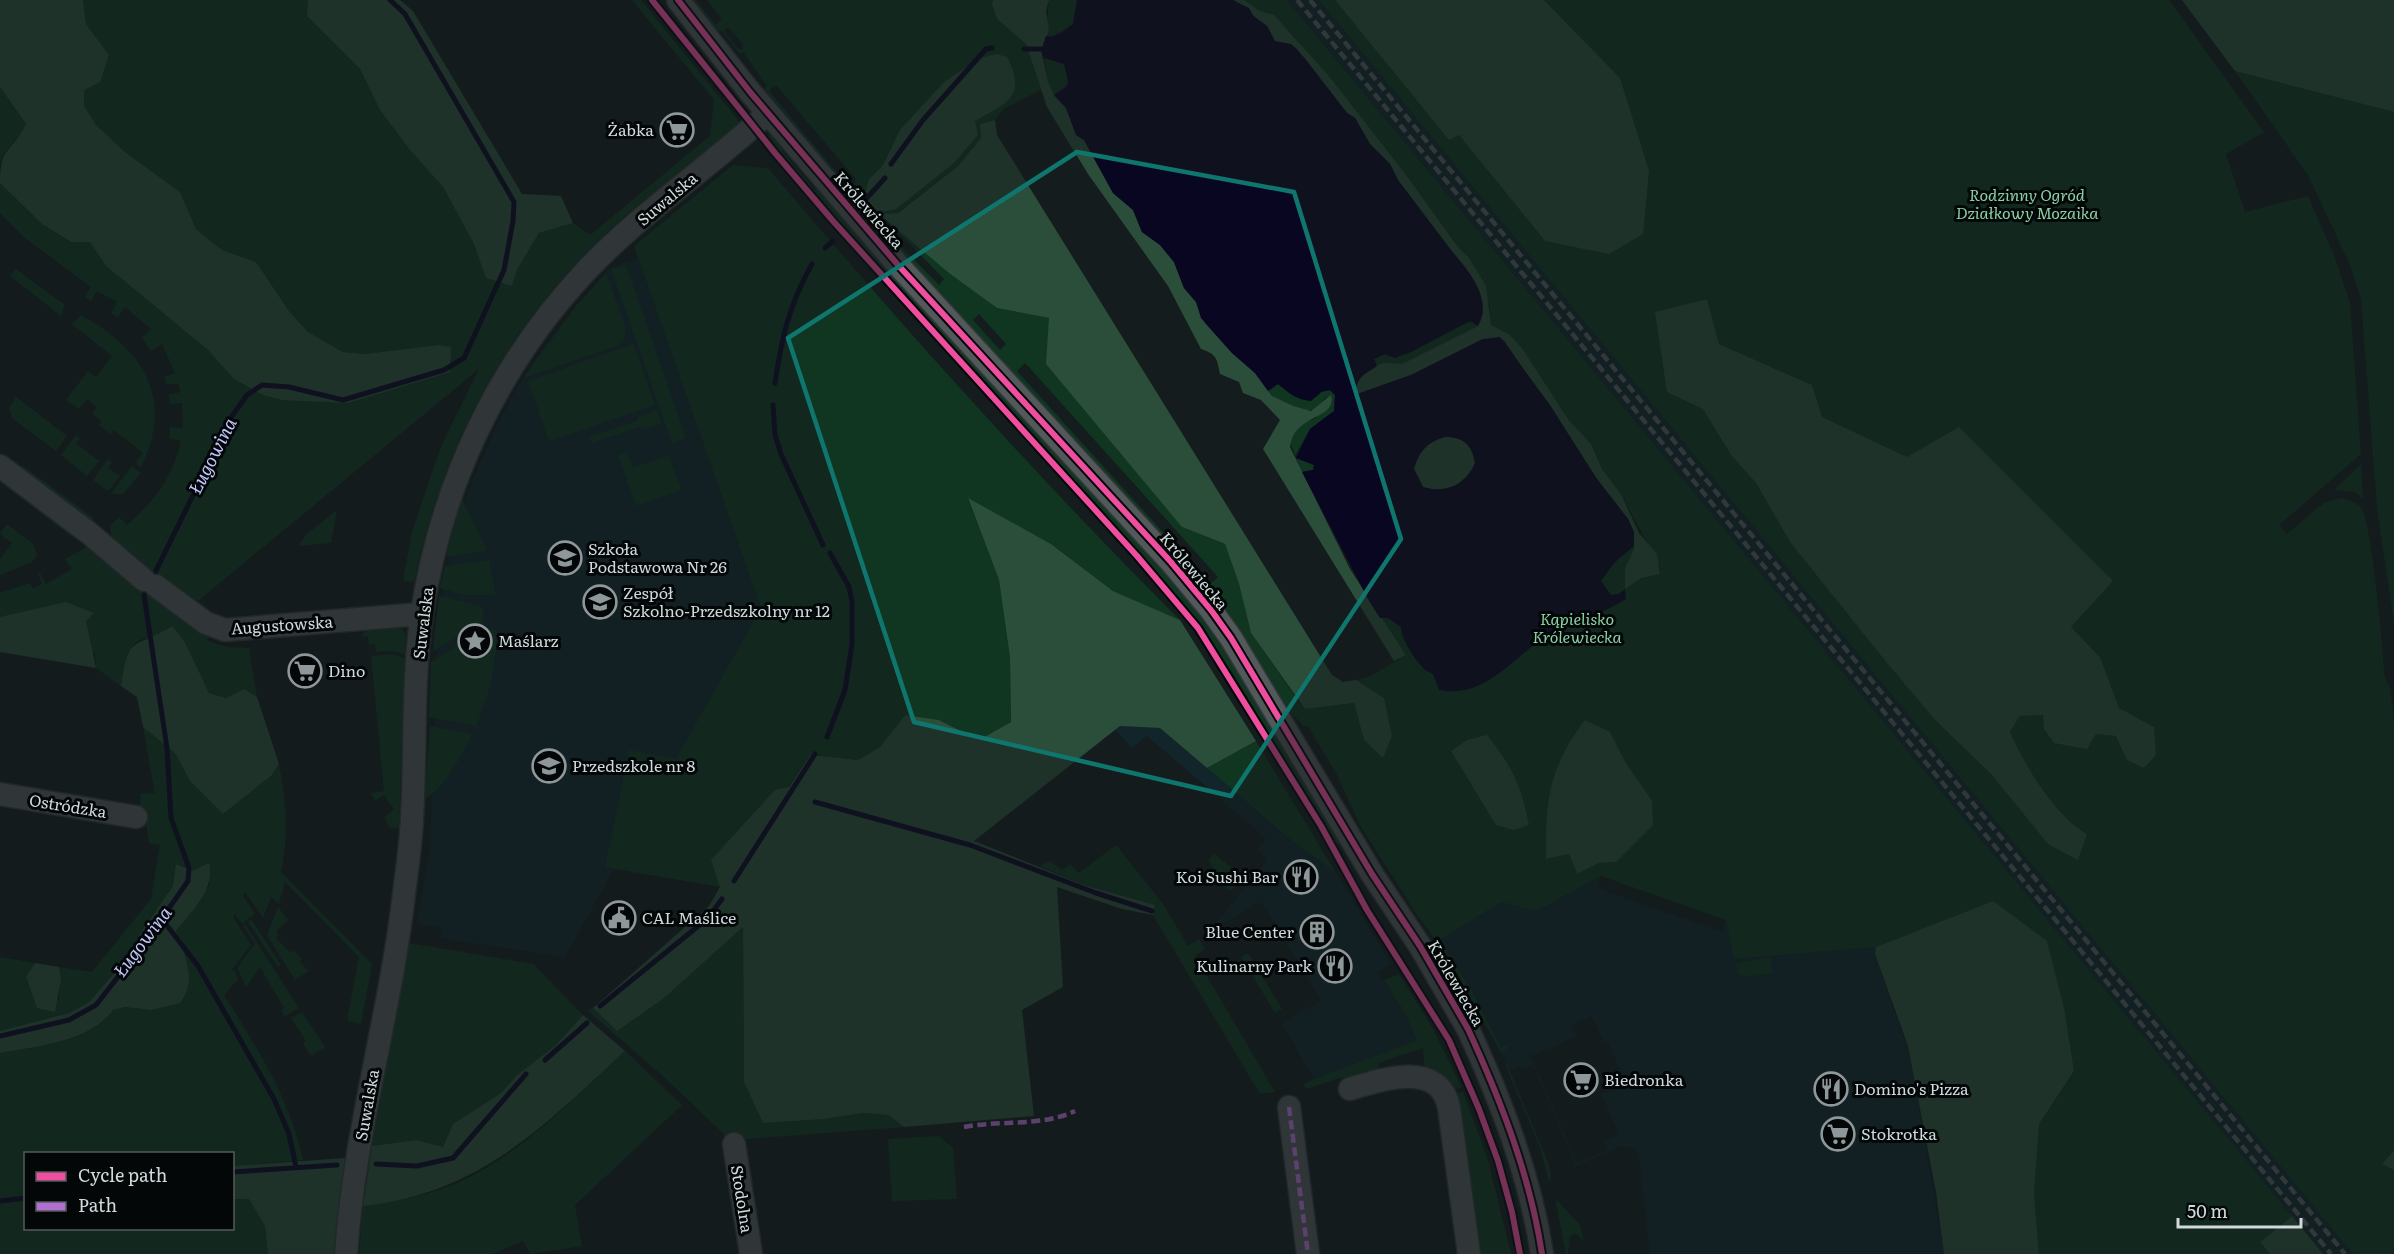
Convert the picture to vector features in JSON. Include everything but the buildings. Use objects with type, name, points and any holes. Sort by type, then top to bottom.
[{"type":"street","name":"Królewiecka","points":[[678,0],[768,113],[898,265],[1171,562],[1231,638],[1468,1029],[1493,1086],[1522,1164],[1542,1254]]},
{"type":"street","name":"Suwalska","points":[[346,1254],[358,1157],[403,900],[412,820],[421,614],[437,543],[456,478],[498,388],[526,345],[584,273],[621,237],[768,113]]},
{"type":"street","name":"Augustowska","points":[[0,466],[89,533],[150,583],[206,622],[225,630],[421,614]]},
{"type":"street","name":"Ostródzka","points":[[0,794],[136,817]]},
{"type":"street","points":[[1350,1089],[1387,1078],[1416,1078],[1432,1081],[1442,1088],[1447,1096],[1469,1254]]},
{"type":"street","points":[[1289,1107],[1308,1254]]},
{"type":"street","name":"Stodolna","points":[[734,1144],[751,1254]]},
{"type":"highlighted area","points":[[1077,152],[1294,192],[1401,539],[1231,796],[914,722],[788,338]]},
{"type":"shaded area","points":[[1287,0],[1319,0],[2353,1254],[2323,1254]]},
{"type":"shaded area","name":"Zespół Szkolno-Przedszkolny nr 12","points":[[638,258],[761,608],[753,622],[720,887],[614,869],[565,957],[440,938],[441,928],[417,923],[430,851],[438,618],[455,531],[472,482],[495,430],[515,391],[543,349],[576,306],[610,268]]},
{"type":"shaded area","points":[[1120,726],[1160,728],[1286,836],[1336,873],[1391,964],[1378,972],[1405,1013],[1417,1040],[1314,1079],[1282,1024],[1321,1000],[1264,904],[1258,903],[1209,932],[1207,928],[1219,920],[1268,859],[1257,849],[1266,838],[1147,736],[1132,748],[1115,730]]},
{"type":"shaded area","points":[[1601,876],[1597,888],[1722,932],[1726,920],[1735,959],[1876,947],[1875,954],[1911,1059],[1944,1254],[1650,1254],[1638,1149],[1621,1146],[1576,1166],[1533,1065],[1522,1070],[1520,1066],[1510,1070],[1501,1053],[1507,1049],[1506,1045],[1501,1047],[1472,989],[1440,940],[1501,902],[1537,911]],"holes":[[[1592,1016],[1604,1042],[1608,1041],[1620,1070],[1617,1072],[1623,1089],[1601,1093],[1619,1135],[1604,1141],[1607,1150],[1577,1163],[1531,1056],[1576,1037],[1571,1025]]]},
{"type":"green space","points":[[0,0],[83,0],[86,24],[109,55],[100,82],[84,90],[84,106],[96,125],[125,152],[180,192],[196,229],[222,250],[256,262],[289,311],[308,332],[343,352],[365,354],[438,345],[451,347],[450,372],[348,403],[282,400],[263,395],[234,379],[208,350],[106,266],[90,242],[71,242],[42,224],[0,183],[4,156],[26,124],[0,87]]},
{"type":"green space","points":[[83,0],[308,0],[307,16],[360,69],[380,110],[410,150],[443,187],[473,242],[486,278],[512,286],[517,270],[539,233],[573,223],[590,235],[710,136],[714,100],[632,0],[641,0],[738,120],[738,125],[646,198],[594,245],[560,280],[530,318],[478,400],[458,443],[425,535],[414,582],[403,581],[412,532],[444,440],[479,369],[198,601],[181,590],[176,591],[162,576],[145,570],[112,539],[110,526],[119,517],[127,525],[137,516],[154,498],[173,466],[181,441],[169,438],[170,427],[183,428],[182,403],[170,404],[169,395],[180,392],[178,383],[167,385],[164,377],[175,373],[162,344],[151,351],[142,338],[151,329],[125,307],[118,317],[111,313],[117,302],[97,291],[91,301],[85,297],[91,287],[25,238],[0,213],[0,183],[42,224],[70,242],[90,242],[106,266],[208,350],[244,386],[449,372],[451,348],[438,345],[365,354],[343,352],[308,332],[289,311],[256,262],[222,250],[196,229],[180,192],[125,152],[96,125],[84,106],[84,90],[109,56],[86,24]]},
{"type":"green space","points":[[308,0],[400,0],[413,11],[522,194],[561,196],[573,223],[539,233],[517,270],[512,286],[486,278],[473,242],[443,187],[410,150],[380,110],[360,69],[307,16]]},
{"type":"green space","name":"Kąpielisko Królewiecka","points":[[691,0],[696,0],[716,25],[722,19],[707,0],[993,0],[992,4],[997,19],[1026,44],[1041,90],[1003,109],[995,120],[980,124],[981,138],[958,166],[897,213],[880,215],[997,308],[1049,318],[1182,527],[1225,544],[1239,584],[1251,633],[1304,709],[1354,703],[1364,740],[1384,698],[1356,680],[1371,676],[1406,655],[1380,618],[1388,618],[1401,627],[1402,637],[1425,671],[1614,563],[1631,546],[1634,548],[1627,562],[1626,589],[1642,578],[1660,574],[1660,567],[1621,494],[1602,469],[1591,444],[1568,419],[1522,348],[1510,335],[1491,326],[1489,303],[1458,247],[1404,172],[1298,41],[1274,16],[1260,11],[1244,0],[1287,0],[2292,1216],[2260,1242],[2270,1254],[2039,1254],[2034,1194],[2039,1124],[2074,1071],[1993,901],[1876,947],[1734,959],[1726,920],[1601,876],[1537,911],[1501,902],[1440,940],[1471,989],[1501,1047],[1507,1045],[1507,1049],[1501,1053],[1448,957],[1417,915],[1360,825],[1336,773],[1308,726],[1305,727],[1275,697],[763,90],[767,86],[743,52],[740,54],[721,30],[717,32]],"holes":[[[728,27],[743,44],[742,49],[738,49],[724,31]],[[776,85],[856,179],[852,191],[770,92],[771,88]],[[997,108],[869,179],[883,165],[900,130],[918,111]],[[887,221],[944,279],[939,285],[882,227]],[[979,314],[1006,344],[1000,350],[973,320]],[[1025,363],[1218,577],[1210,584],[1017,371]],[[1610,732],[1626,763],[1616,862],[1599,863],[1577,874],[1569,854],[1547,859]]]},
{"type":"green space","points":[[993,0],[1049,0],[1046,11],[1049,30],[1041,51],[1054,95],[1066,108],[1076,135],[1084,140],[1113,193],[1133,210],[1142,232],[1160,245],[1174,262],[1184,288],[1196,302],[1205,323],[1232,353],[1255,373],[1272,396],[1311,411],[1331,395],[1328,409],[1299,428],[1293,436],[1290,447],[1350,569],[1406,655],[1394,661],[1263,449],[1280,420],[1261,400],[1243,393],[1239,382],[1220,374],[1215,358],[1201,349],[1168,286],[1088,174],[1047,107],[1026,44],[997,19],[992,4]]},
{"type":"green space","points":[[1049,0],[1077,0],[1073,24],[1050,38],[1046,36]]},
{"type":"green space","points":[[1233,0],[1244,0],[1260,11],[1274,15],[1328,75],[1404,172],[1458,247],[1469,258],[1486,286],[1491,325],[1510,335],[1522,348],[1568,419],[1591,444],[1602,469],[1621,494],[1639,533],[1657,554],[1660,574],[1642,578],[1625,589],[1625,568],[1634,548],[1634,532],[1628,519],[1597,479],[1504,340],[1483,339],[1411,375],[1357,394],[1356,389],[1360,379],[1373,367],[1384,363],[1404,363],[1478,326],[1483,313],[1482,301],[1454,254],[1398,180],[1390,164],[1370,144],[1355,118],[1347,113],[1304,57],[1275,41],[1267,26]]},
{"type":"green space","name":"Rodzinny Ogród Działkowy Mozaika","points":[[1319,0],[1335,0],[1449,140],[1459,135],[1545,241],[1620,78],[1544,0],[2169,0],[2264,132],[2226,154],[2245,212],[2308,196],[2334,255],[2350,303],[2361,454],[2279,525],[2287,534],[2325,502],[2343,498],[2360,506],[2369,534],[2373,559],[2385,678],[2390,687],[2394,723],[2394,1150],[2382,1164],[2394,1170],[2394,1254],[2353,1254]],"holes":[[[1707,299],[1719,344],[1812,385],[1821,417],[1907,457],[2113,581],[2071,627],[2100,657],[2119,708],[2154,727],[2116,736],[2096,734],[2043,715],[2020,716],[2010,732],[2042,789],[2063,815],[2087,834],[2048,843],[1991,774],[1935,720],[1790,542],[1756,483],[1731,455],[1703,409],[1655,312]]]},
{"type":"green space","points":[[1335,0],[1544,0],[1620,78],[1649,171],[1643,234],[1609,254],[1545,241],[1459,135],[1449,140]]},
{"type":"green space","points":[[2182,0],[2394,0],[2394,112],[2235,71]]},
{"type":"green space","points":[[997,54],[1007,57],[1013,70],[1015,81],[1011,97],[975,121],[978,135],[954,163],[896,209],[877,213],[864,196],[869,179],[883,165],[900,130],[944,82],[980,58]]},
{"type":"green space","points":[[1044,58],[1064,64],[1066,70],[1068,79],[1066,86],[1054,95],[1048,81]]},
{"type":"green space","points":[[2235,71],[2394,112],[2394,623],[2377,508],[2361,299],[2350,265],[2308,175]]},
{"type":"green space","points":[[0,87],[26,124],[0,162]]},
{"type":"green space","points":[[995,120],[997,135],[1332,675],[1343,682],[1356,680],[1384,698],[1392,736],[1383,758],[1364,740],[1354,703],[1305,709],[1251,633],[1239,584],[1225,544],[1182,527],[1046,364],[1049,318],[997,308],[949,273],[879,214],[898,213],[958,166],[981,138],[980,124]]},
{"type":"green space","points":[[764,134],[775,137],[782,145],[782,151],[815,190],[818,188],[1188,598],[1225,648],[1342,842],[1336,845],[1233,674],[1182,601],[872,260]]},
{"type":"green space","points":[[733,165],[768,168],[969,398],[1126,566],[1180,620],[1113,591],[1051,544],[968,499],[999,580],[1010,658],[1011,722],[979,740],[939,720],[905,715],[880,747],[858,760],[810,755],[720,887],[605,867],[629,750],[676,759],[761,608],[634,246]]},
{"type":"green space","points":[[626,265],[686,438],[672,443],[611,269]]},
{"type":"green space","points":[[16,269],[65,305],[61,316],[10,276]]},
{"type":"green space","points":[[606,273],[625,326],[626,337],[617,346],[523,378],[576,306]]},
{"type":"green space","points":[[1707,299],[1719,344],[1812,385],[1822,417],[1907,457],[1959,427],[2113,581],[2071,627],[2100,657],[2119,708],[2154,727],[2156,755],[2144,768],[2127,760],[2116,736],[2096,734],[2087,749],[2054,743],[2044,729],[2043,715],[2020,716],[2010,732],[2024,760],[2052,803],[2075,826],[2087,834],[2078,860],[2048,844],[1991,774],[1935,720],[1887,663],[1790,542],[1756,483],[1731,455],[1703,409],[1667,392],[1655,312]]},
{"type":"green space","points":[[81,315],[103,328],[121,343],[136,360],[147,378],[153,398],[155,419],[151,442],[141,467],[135,463],[143,453],[114,430],[111,434],[99,425],[102,421],[92,414],[97,407],[87,399],[79,409],[66,400],[88,371],[96,377],[112,356],[72,324]]},
{"type":"green space","points":[[1470,321],[1478,326],[1404,363],[1377,366],[1374,359],[1385,354],[1395,358]]},
{"type":"green space","points":[[633,344],[655,405],[549,441],[528,381]]},
{"type":"green space","points":[[1278,384],[1285,389],[1317,397],[1321,392],[1330,390],[1335,395],[1334,411],[1310,429],[1296,457],[1290,442],[1300,424],[1316,418],[1328,395],[1316,409],[1297,409],[1277,400],[1268,391]]},
{"type":"green space","points":[[16,397],[67,436],[56,451],[12,418],[9,408]]},
{"type":"green space","points":[[658,410],[662,423],[641,430],[640,427],[592,443],[589,437],[638,420],[637,417]]},
{"type":"green space","points":[[76,435],[80,438],[76,443],[99,461],[87,476],[61,455]]},
{"type":"green space","points":[[1445,437],[1457,438],[1466,443],[1472,451],[1475,463],[1466,477],[1454,486],[1439,489],[1423,487],[1414,469],[1416,463],[1421,453],[1429,445]]},
{"type":"green space","points":[[627,452],[633,468],[669,455],[681,490],[636,506],[618,455]]},
{"type":"green space","points":[[1296,458],[1314,465],[1313,470],[1302,472]]},
{"type":"green space","points":[[108,459],[112,462],[108,468],[120,476],[108,491],[93,480]]},
{"type":"green space","points":[[2361,464],[2363,499],[2355,492],[2334,490]]},
{"type":"green space","points":[[22,465],[95,519],[89,521],[18,469]]},
{"type":"green space","points":[[132,466],[141,473],[123,494],[111,494]]},
{"type":"green space","points":[[9,482],[70,530],[71,536],[5,486]]},
{"type":"green space","points":[[462,498],[487,551],[446,557]]},
{"type":"green space","points":[[968,498],[1051,544],[1113,591],[1180,620],[1256,741],[1207,768],[1160,728],[1120,726],[974,841],[1084,885],[1155,905],[1153,915],[1122,909],[1057,887],[1063,987],[1022,1010],[1034,1116],[904,1127],[888,1115],[863,1113],[824,1119],[763,1123],[744,1082],[743,927],[663,999],[617,1031],[593,1008],[709,906],[720,887],[711,860],[775,790],[789,787],[810,755],[858,760],[880,747],[905,715],[939,720],[979,740],[1011,722],[1010,658],[999,580]]},
{"type":"green space","points":[[337,510],[331,543],[298,546],[307,534]]},
{"type":"green space","points":[[7,524],[33,544],[37,555],[32,562],[0,575],[0,559],[12,543],[0,534]]},
{"type":"green space","points":[[88,546],[210,632],[207,641],[228,647],[249,648],[257,697],[244,689],[226,698],[209,693],[185,642],[155,637],[137,642],[127,657],[121,686],[96,668],[95,653],[0,617],[0,593],[30,583],[33,589],[42,584],[38,574],[40,573],[46,584],[72,569],[65,559]]},
{"type":"green space","points":[[489,560],[496,595],[464,595],[440,588],[445,566]]},
{"type":"green space","points":[[439,596],[483,607],[483,622],[433,651]]},
{"type":"green space","points":[[66,602],[94,613],[86,621],[96,668],[0,652],[0,617]]},
{"type":"green space","points":[[172,626],[185,642],[209,693],[226,698],[244,689],[257,697],[279,764],[272,775],[223,814],[190,781],[176,754],[143,727],[137,697],[121,686],[130,650],[135,645]]},
{"type":"green space","points":[[400,627],[406,634],[405,654],[391,651],[376,652],[375,644],[369,645],[368,636],[361,636],[367,630]]},
{"type":"green space","points":[[484,630],[497,630],[496,655],[485,703],[476,726],[429,717],[431,662]]},
{"type":"green space","points":[[390,654],[405,658],[399,828],[390,828],[384,817],[394,809],[384,795],[375,801],[371,793],[384,791],[371,656]]},
{"type":"green space","points":[[1585,720],[1610,732],[1626,763],[1652,801],[1653,825],[1616,862],[1599,863],[1577,874],[1569,854],[1546,859],[1547,819],[1548,802],[1557,769],[1573,737]]},
{"type":"green space","points":[[430,726],[472,734],[459,760],[445,780],[425,798]]},
{"type":"green space","points":[[143,727],[177,754],[190,781],[223,814],[272,775],[279,764],[286,818],[281,872],[372,964],[361,1024],[347,1021],[359,957],[285,882],[279,904],[271,897],[263,918],[245,892],[243,896],[255,914],[242,924],[235,914],[233,917],[251,945],[232,970],[235,971],[238,979],[224,995],[271,1074],[290,1116],[303,1160],[234,1166],[234,1152],[24,1152],[24,1230],[234,1230],[234,1199],[249,1199],[265,1226],[268,1254],[0,1254],[0,1053],[62,1042],[77,1037],[103,1021],[113,1010],[125,1007],[151,1010],[189,969],[176,931],[200,902],[210,883],[177,864],[173,886],[141,932],[129,956],[89,1002],[69,1013],[0,1031],[0,957],[35,963],[26,978],[37,1008],[59,1000],[59,967],[92,972],[151,899],[160,845],[149,843],[145,814],[139,812],[141,793],[155,794]]},
{"type":"green space","points":[[1487,735],[1515,777],[1529,825],[1514,830],[1496,825],[1451,751],[1467,740]]},
{"type":"green space","points":[[1256,741],[1336,873],[1286,836],[1207,768]]},
{"type":"green space","points":[[1116,845],[1163,904],[1188,946],[1199,939],[1205,949],[1195,956],[1275,1092],[1260,1094],[1153,915],[1154,905],[1084,885],[1040,866],[1050,861],[1062,870],[1070,864],[1079,873]]},
{"type":"green space","points":[[1215,854],[1242,877],[1231,891],[1225,887],[1208,860]]},
{"type":"green space","points":[[209,863],[209,883],[205,892],[176,931],[186,959],[189,976],[185,994],[180,1003],[151,1010],[125,1007],[113,1010],[103,1021],[76,1036],[46,1045],[0,1053],[0,1031],[69,1013],[89,1002],[129,956],[141,932],[173,886],[176,864],[193,871]]},
{"type":"green space","points":[[1993,901],[2047,941],[2064,1008],[2074,1071],[2039,1124],[2034,1194],[2039,1254],[1944,1254],[1936,1192],[1908,1046],[1875,954],[1876,947]]},
{"type":"green space","points":[[278,907],[288,920],[276,932],[279,935],[276,938],[291,953],[294,951],[302,959],[300,962],[309,971],[295,980],[267,935]]},
{"type":"green space","points":[[251,919],[281,965],[278,967],[248,922]]},
{"type":"green space","points":[[245,924],[299,1008],[285,1016],[281,1010],[284,1008],[260,967],[246,987],[237,968],[255,943],[243,926]]},
{"type":"green space","points":[[743,927],[744,1082],[763,1123],[824,1119],[863,1113],[888,1115],[904,1127],[733,1140],[588,1011],[593,1008],[617,1031],[663,999]]},
{"type":"green space","points":[[409,943],[533,964],[583,1015],[556,1045],[516,1076],[501,1093],[453,1124],[443,1147],[416,1140],[372,1146]]},
{"type":"green space","points":[[1248,953],[1282,1009],[1275,1013],[1241,957]]},
{"type":"green space","points":[[1770,957],[1773,973],[1747,977],[1738,974],[1736,964]]},
{"type":"green space","points":[[35,963],[59,967],[61,979],[55,1012],[37,1008],[26,977]]},
{"type":"green space","points":[[1399,974],[1433,1029],[1462,1088],[1451,1090],[1425,1072],[1423,1048],[1378,1063],[1380,1072],[1336,1079],[1307,1089],[1303,1085],[1314,1079],[1417,1040],[1405,1013],[1384,980]]},
{"type":"green space","points":[[302,1012],[325,1047],[311,1056],[303,1044],[306,1041],[291,1018]]},
{"type":"green space","points":[[583,1015],[625,1051],[566,1105],[507,1152],[476,1171],[442,1187],[404,1199],[363,1206],[372,1146],[416,1140],[443,1147],[453,1124],[501,1093],[516,1076],[556,1045]]},
{"type":"green space","points":[[625,1051],[682,1105],[575,1205],[582,1246],[530,1254],[523,1241],[492,1254],[359,1254],[363,1206],[411,1198],[439,1190],[490,1165],[515,1149],[561,1111]]},
{"type":"green space","points":[[1506,1062],[1549,1165],[1551,1179],[1549,1181],[1540,1147]]},
{"type":"green space","points":[[1463,1092],[1488,1160],[1511,1254],[1475,1254],[1453,1093]]},
{"type":"green space","points":[[939,1136],[953,1148],[957,1199],[892,1201],[888,1139]]},
{"type":"green space","points":[[2394,1150],[2394,1170],[2382,1164]]},
{"type":"green space","points":[[346,1158],[334,1254],[268,1254],[265,1226],[249,1199],[234,1199],[234,1166]]},
{"type":"green space","points":[[1555,1198],[1580,1225],[1584,1241],[1575,1233],[1570,1237],[1568,1254],[1566,1254]]},
{"type":"green space","points":[[2292,1216],[2323,1254],[2270,1254],[2260,1242]]},
{"type":"water","points":[[1077,0],[1233,0],[1249,8],[1254,17],[1267,26],[1275,41],[1291,44],[1297,49],[1347,113],[1355,118],[1370,144],[1390,164],[1398,180],[1471,275],[1481,295],[1483,305],[1478,326],[1470,321],[1411,352],[1395,358],[1385,354],[1374,359],[1377,366],[1359,380],[1357,394],[1411,375],[1483,339],[1500,337],[1550,405],[1597,479],[1628,519],[1634,532],[1634,546],[1614,563],[1601,581],[1611,595],[1619,594],[1625,589],[1626,599],[1555,631],[1501,672],[1473,688],[1457,691],[1439,690],[1433,674],[1422,667],[1412,655],[1401,627],[1388,618],[1380,618],[1369,601],[1302,472],[1313,470],[1314,465],[1296,458],[1310,429],[1334,411],[1335,395],[1330,390],[1321,392],[1311,401],[1293,395],[1278,384],[1268,391],[1255,373],[1232,353],[1201,318],[1196,302],[1184,288],[1174,262],[1160,245],[1142,232],[1133,210],[1113,193],[1084,140],[1076,135],[1066,108],[1054,95],[1069,85],[1064,64],[1044,58],[1041,51],[1046,36],[1057,35],[1073,24]],"holes":[[[1445,437],[1457,438],[1466,443],[1472,451],[1475,463],[1466,477],[1454,486],[1439,489],[1423,487],[1414,469],[1418,457],[1433,442]]]},
{"type":"waterway","name":"Ługowina","points":[[0,1036],[69,1020],[96,1005],[149,937],[188,881],[189,868],[171,818],[167,748],[144,595],[232,416],[247,395],[262,385],[289,387],[343,400],[444,370],[464,358],[504,270],[514,202],[405,14],[390,0]]},
{"type":"waterway","points":[[891,164],[923,120],[986,49],[992,48]]},
{"type":"waterway","points":[[1024,49],[1041,49]]},
{"type":"waterway","points":[[865,200],[885,178]]},
{"type":"waterway","points":[[825,248],[833,241]]},
{"type":"waterway","points":[[775,383],[788,322],[798,293],[812,264]]},
{"type":"waterway","points":[[773,405],[775,435],[781,454],[823,545]]},
{"type":"waterway","points":[[827,737],[845,690],[852,644],[852,602],[849,587],[830,553]]},
{"type":"waterway","points":[[734,881],[815,754]]},
{"type":"waterway","points":[[815,802],[970,845],[1096,893],[1152,911]]},
{"type":"waterway","points":[[600,1006],[707,919],[722,899]]},
{"type":"waterway","points":[[162,919],[198,966],[274,1099],[289,1134],[296,1167]]},
{"type":"waterway","points":[[545,1060],[587,1023]]},
{"type":"waterway","points":[[376,1164],[417,1166],[453,1158],[526,1074]]},
{"type":"waterway","points":[[234,1172],[337,1165]]},
{"type":"waterway","points":[[0,1201],[24,1198]]},
{"type":"railway","points":[[1297,0],[2331,1254]]},
{"type":"railway","points":[[1310,0],[2345,1254]]},
{"type":"marked path","points":[[1289,1107],[1308,1254]]},
{"type":"marked path","points":[[964,1127],[1048,1119],[1075,1111]]},
{"type":"cycle path","points":[[652,0],[833,221],[1137,556],[1198,628],[1321,826],[1367,910],[1449,1040],[1479,1109],[1498,1161],[1512,1212],[1520,1254]]},
{"type":"cycle path","points":[[678,0],[750,92],[898,265],[1171,562],[1231,638],[1372,874],[1420,946],[1468,1029],[1513,1139],[1530,1196],[1542,1254]]},
{"type":"place","name":"Żabka","points":[[677,130]]},
{"type":"place","name":"Szkoła Podstawowa Nr 26","points":[[565,558]]},
{"type":"place","name":"Zespół Szkolno-Przedszkolny nr 12","points":[[600,602]]},
{"type":"place","name":"Maślarz","points":[[475,641]]},
{"type":"place","name":"Dino","points":[[305,671]]},
{"type":"place","name":"Przedszkole nr 8","points":[[549,766]]},
{"type":"place","name":"Koi Sushi Bar","points":[[1301,877]]},
{"type":"place","name":"CAL Maślice","points":[[619,918]]},
{"type":"place","name":"Blue Center","points":[[1317,932]]},
{"type":"place","name":"Kulinarny Park","points":[[1335,966]]},
{"type":"place","name":"Biedronka","points":[[1581,1080]]},
{"type":"place","name":"Domino's Pizza","points":[[1831,1089]]},
{"type":"place","name":"Stokrotka","points":[[1838,1134]]}]
